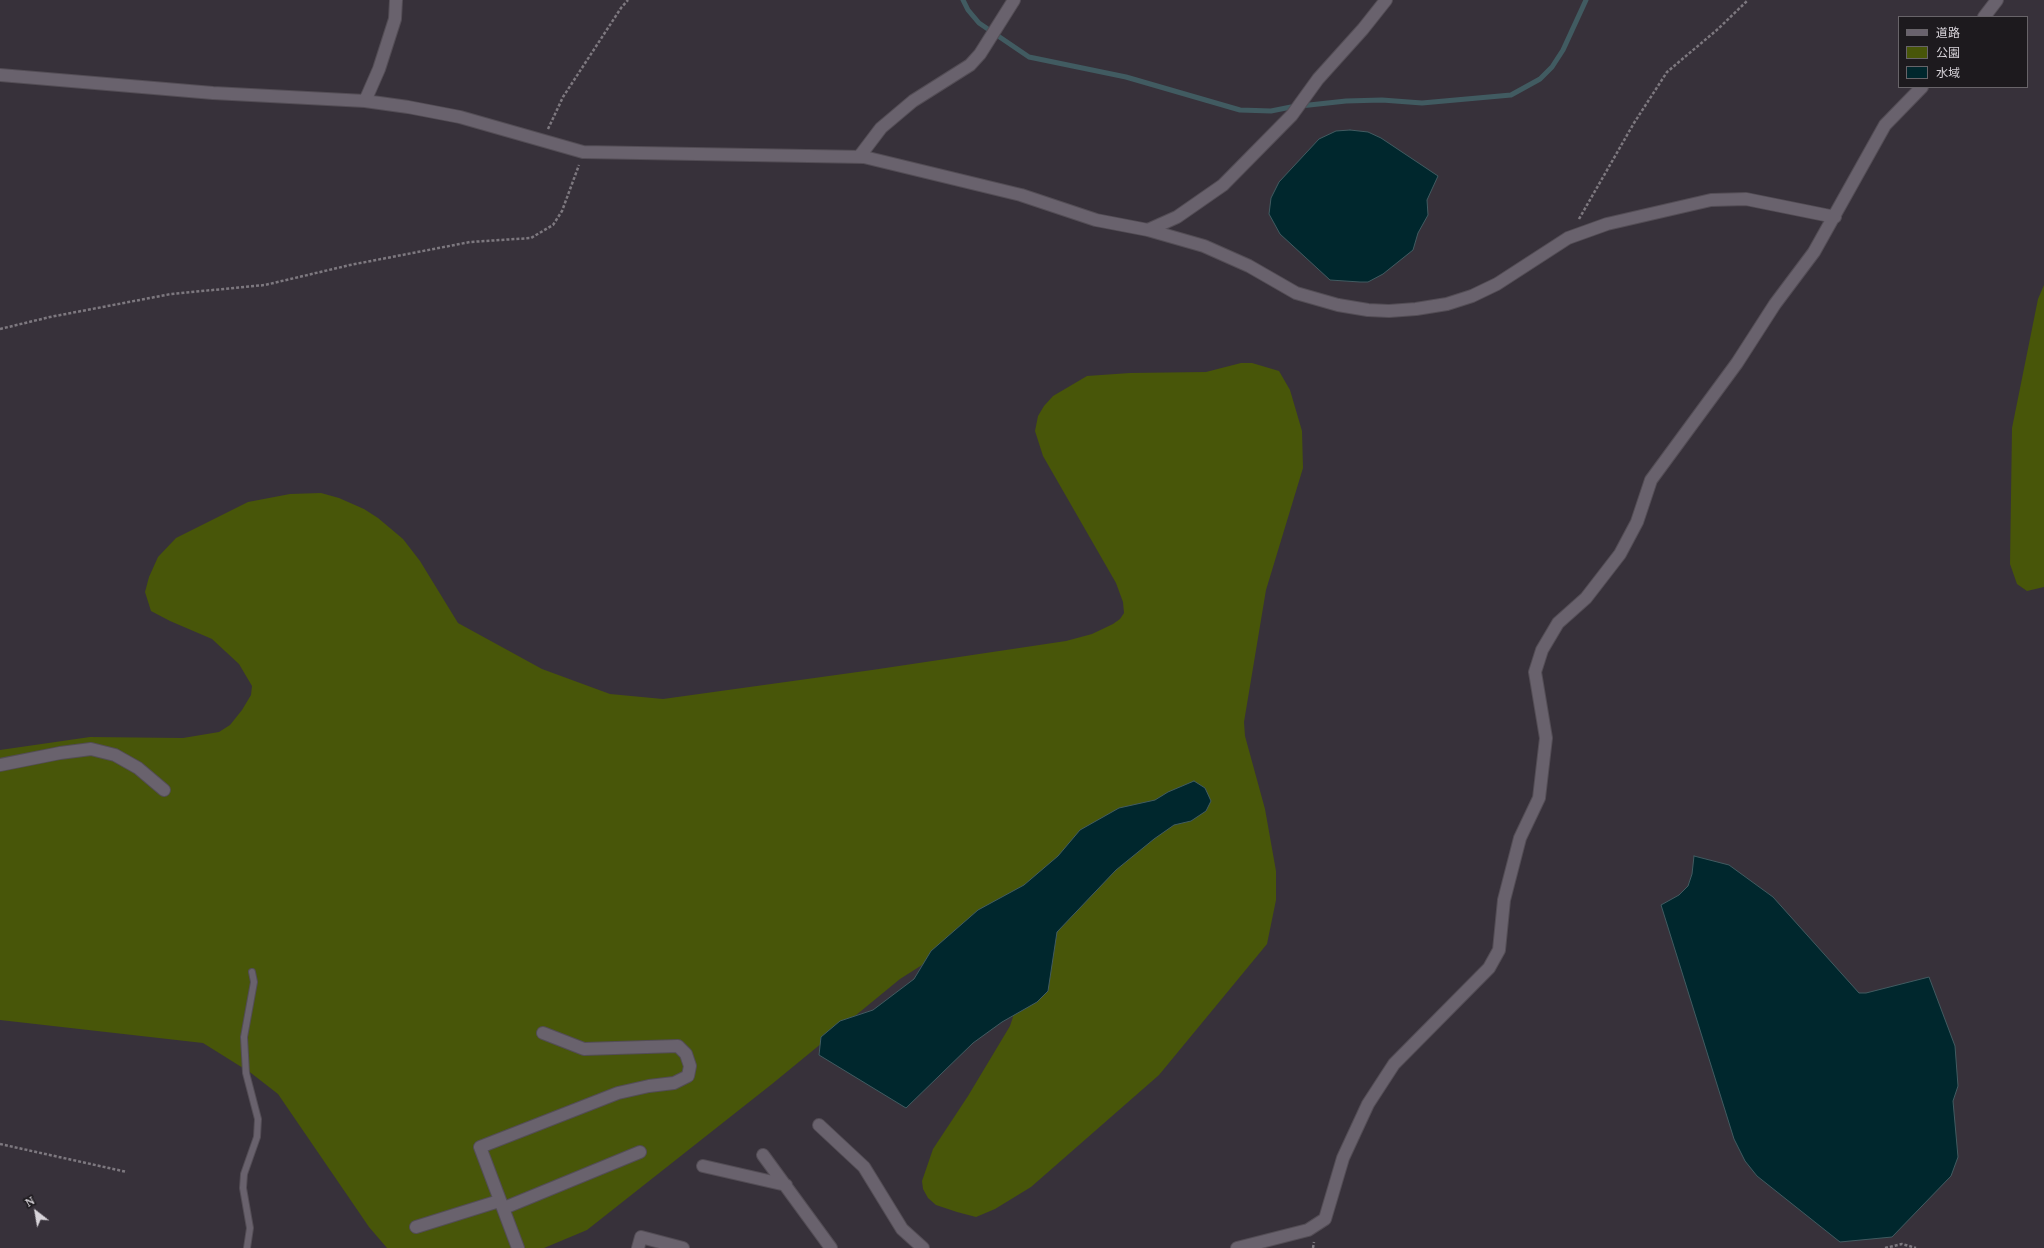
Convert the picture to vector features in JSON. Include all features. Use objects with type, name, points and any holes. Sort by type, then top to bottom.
[{"type":"street","points":[[364,101],[379,68],[395,19],[396,0]]},
{"type":"street","points":[[859,157],[881,128],[913,101],[970,65],[980,54],[1014,0]]},
{"type":"street","points":[[1148,230],[1177,217],[1223,185],[1292,114],[1318,79],[1363,29],[1386,0]]},
{"type":"street","points":[[1985,16],[1997,0]]},
{"type":"street","points":[[0,75],[213,93],[364,101],[408,107],[460,118],[542,142],[583,152],[859,157],[1021,195],[1096,220],[1148,230],[1204,246],[1249,266],[1296,293],[1338,305],[1389,311],[1447,304],[1472,296],[1497,284],[1568,238],[1607,224],[1711,200],[1746,199],[1835,217]]},
{"type":"street","points":[[1237,1248],[1308,1230],[1325,1220],[1343,1158],[1368,1104],[1394,1064],[1489,968],[1499,950],[1504,900],[1520,838],[1539,798],[1546,738],[1535,672],[1542,650],[1558,623],[1586,598],[1620,554],[1637,522],[1651,480],[1737,362],[1775,304],[1814,252],[1835,217],[1885,125],[1921,88]]},
{"type":"street","points":[[0,765],[60,753],[91,749],[115,755],[138,768],[164,790]]},
{"type":"street","points":[[518,1248],[480,1147],[618,1093],[649,1086],[674,1083],[688,1076],[690,1066],[686,1054],[678,1046],[584,1049],[543,1033]]},
{"type":"street","points":[[819,1126],[864,1167],[902,1229],[923,1248]]},
{"type":"street","points":[[416,1227],[502,1205],[640,1152]]},
{"type":"street","points":[[763,1155],[831,1248]]},
{"type":"street","points":[[704,1166],[786,1185]]},
{"type":"street","points":[[638,1248],[641,1237],[683,1248]]},
{"type":"lane","points":[[247,1248],[250,1228],[243,1188],[244,1174],[257,1137],[258,1119],[246,1073],[244,1038],[254,982],[252,972]]},
{"type":"path","points":[[542,142],[563,97],[621,8],[628,0]]},
{"type":"path","points":[[1568,238],[1634,123],[1667,72],[1718,29],[1748,0]]},
{"type":"path","points":[[0,329],[50,317],[170,294],[265,285],[350,265],[448,248],[470,242],[531,238],[553,225],[562,211],[583,152]]},
{"type":"path","points":[[0,1144],[126,1172]]},
{"type":"path","points":[[1885,1248],[1902,1244],[1916,1248]]},
{"type":"green space","points":[[2044,285],[2044,587],[2027,591],[2017,584],[2010,564],[2012,428],[2038,299]]},
{"type":"green space","points":[[1241,363],[1252,363],[1279,371],[1290,390],[1302,431],[1303,468],[1266,590],[1244,722],[1245,736],[1265,809],[1276,871],[1276,900],[1267,944],[1159,1075],[1031,1187],[995,1209],[976,1217],[957,1212],[936,1205],[928,1198],[923,1189],[922,1181],[933,1149],[968,1096],[1010,1026],[1013,1017],[1011,1006],[944,951],[900,979],[772,1084],[587,1230],[544,1248],[387,1248],[369,1227],[278,1094],[251,1073],[203,1043],[0,1020],[0,750],[90,737],[183,738],[219,732],[230,725],[242,710],[251,695],[252,686],[239,664],[212,639],[151,611],[145,592],[149,577],[158,557],[176,538],[248,502],[290,494],[321,493],[339,498],[364,509],[378,518],[403,539],[420,561],[458,623],[542,669],[610,694],[663,699],[1066,641],[1092,634],[1113,624],[1120,619],[1124,613],[1123,602],[1116,583],[1043,456],[1035,431],[1038,416],[1044,406],[1053,396],[1087,376],[1130,373],[1206,372]]},
{"type":"water","points":[[1350,130],[1368,132],[1381,138],[1438,176],[1427,200],[1428,215],[1418,233],[1413,250],[1383,274],[1368,282],[1330,280],[1280,234],[1269,214],[1271,198],[1279,182],[1319,139],[1336,131]]},
{"type":"water","points":[[1194,781],[1205,788],[1211,801],[1206,811],[1191,821],[1174,825],[1154,839],[1116,870],[1057,932],[1048,991],[1037,1002],[1002,1022],[973,1043],[906,1108],[819,1055],[821,1037],[840,1021],[873,1010],[914,979],[931,951],[978,910],[1024,885],[1058,856],[1080,830],[1119,808],[1155,800],[1168,792]]},
{"type":"water","points":[[1694,856],[1729,865],[1773,897],[1859,993],[1866,993],[1929,977],[1955,1046],[1958,1086],[1953,1101],[1958,1157],[1951,1176],[1892,1237],[1840,1242],[1757,1176],[1745,1161],[1734,1139],[1661,905],[1679,895],[1688,886],[1692,874]]},
{"type":"waterway","points":[[963,0],[968,10],[979,23],[1029,57],[1126,77],[1240,110],[1271,111],[1291,107],[1346,101],[1382,100],[1422,103],[1511,95],[1540,79],[1552,67],[1563,50],[1586,0]]}]
